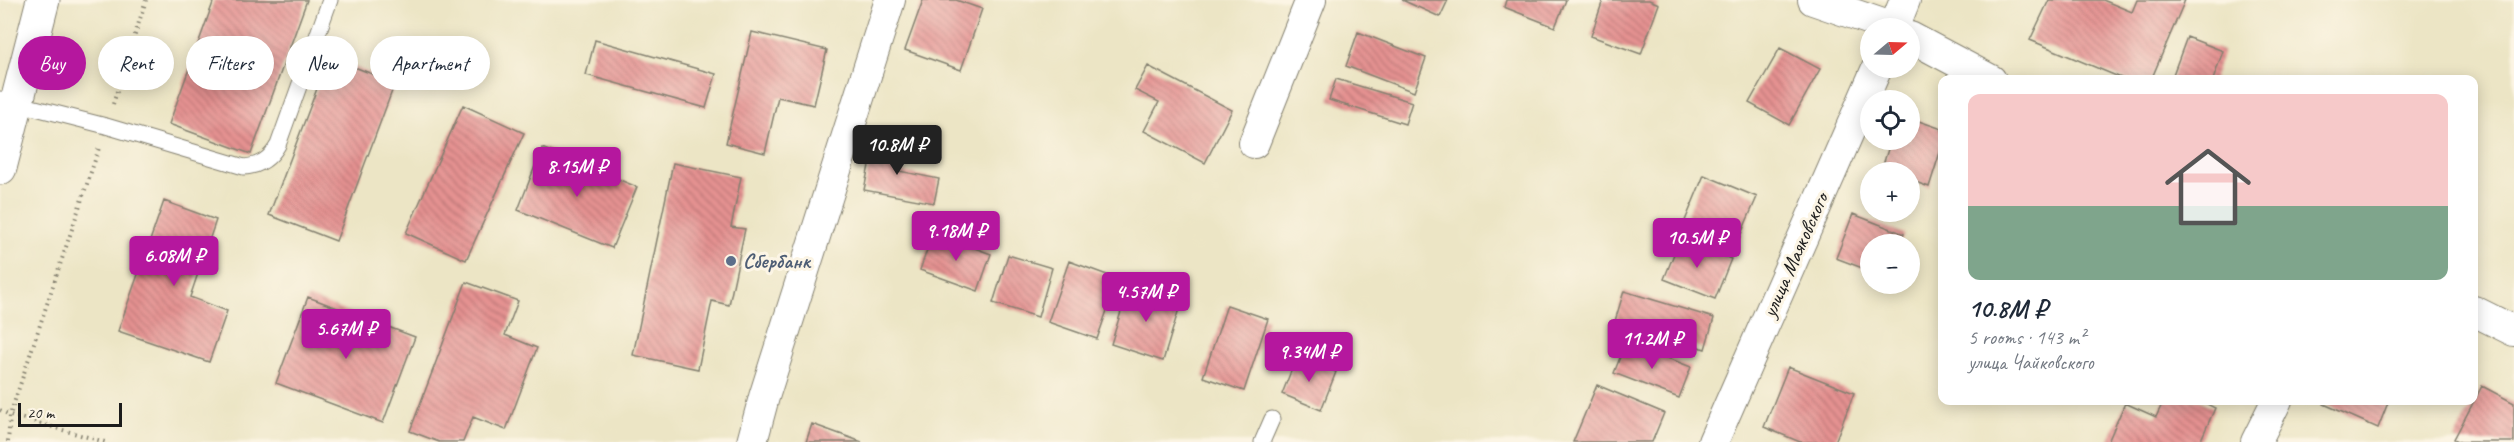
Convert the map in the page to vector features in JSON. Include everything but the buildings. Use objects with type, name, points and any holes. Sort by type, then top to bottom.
[{"type":"main road","points":[[0,168],[8,100],[43,0]]},
{"type":"street","points":[[752,442],[764,397],[891,0]]},
{"type":"street","points":[[1254,143],[1311,0]]},
{"type":"street","points":[[1813,0],[1865,18]]},
{"type":"street","points":[[1898,18],[1905,0]]},
{"type":"street","points":[[1920,42],[1982,75]]},
{"type":"street","name":"улица Маяковского","points":[[1713,442],[1873,78]]},
{"type":"street","points":[[2478,313],[2514,331]]},
{"type":"street","points":[[2256,442],[2274,405]]},
{"type":"lane","points":[[8,100],[244,167],[266,160],[272,156],[278,145],[330,0]]},
{"type":"lane","points":[[1262,442],[1272,419]]},
{"type":"path","points":[[8,442],[10,415],[146,0]]},
{"type":"path","points":[[0,410],[10,415],[105,442]]},
{"type":"place","name":"Сбербанк","points":[[731,261]]}]
